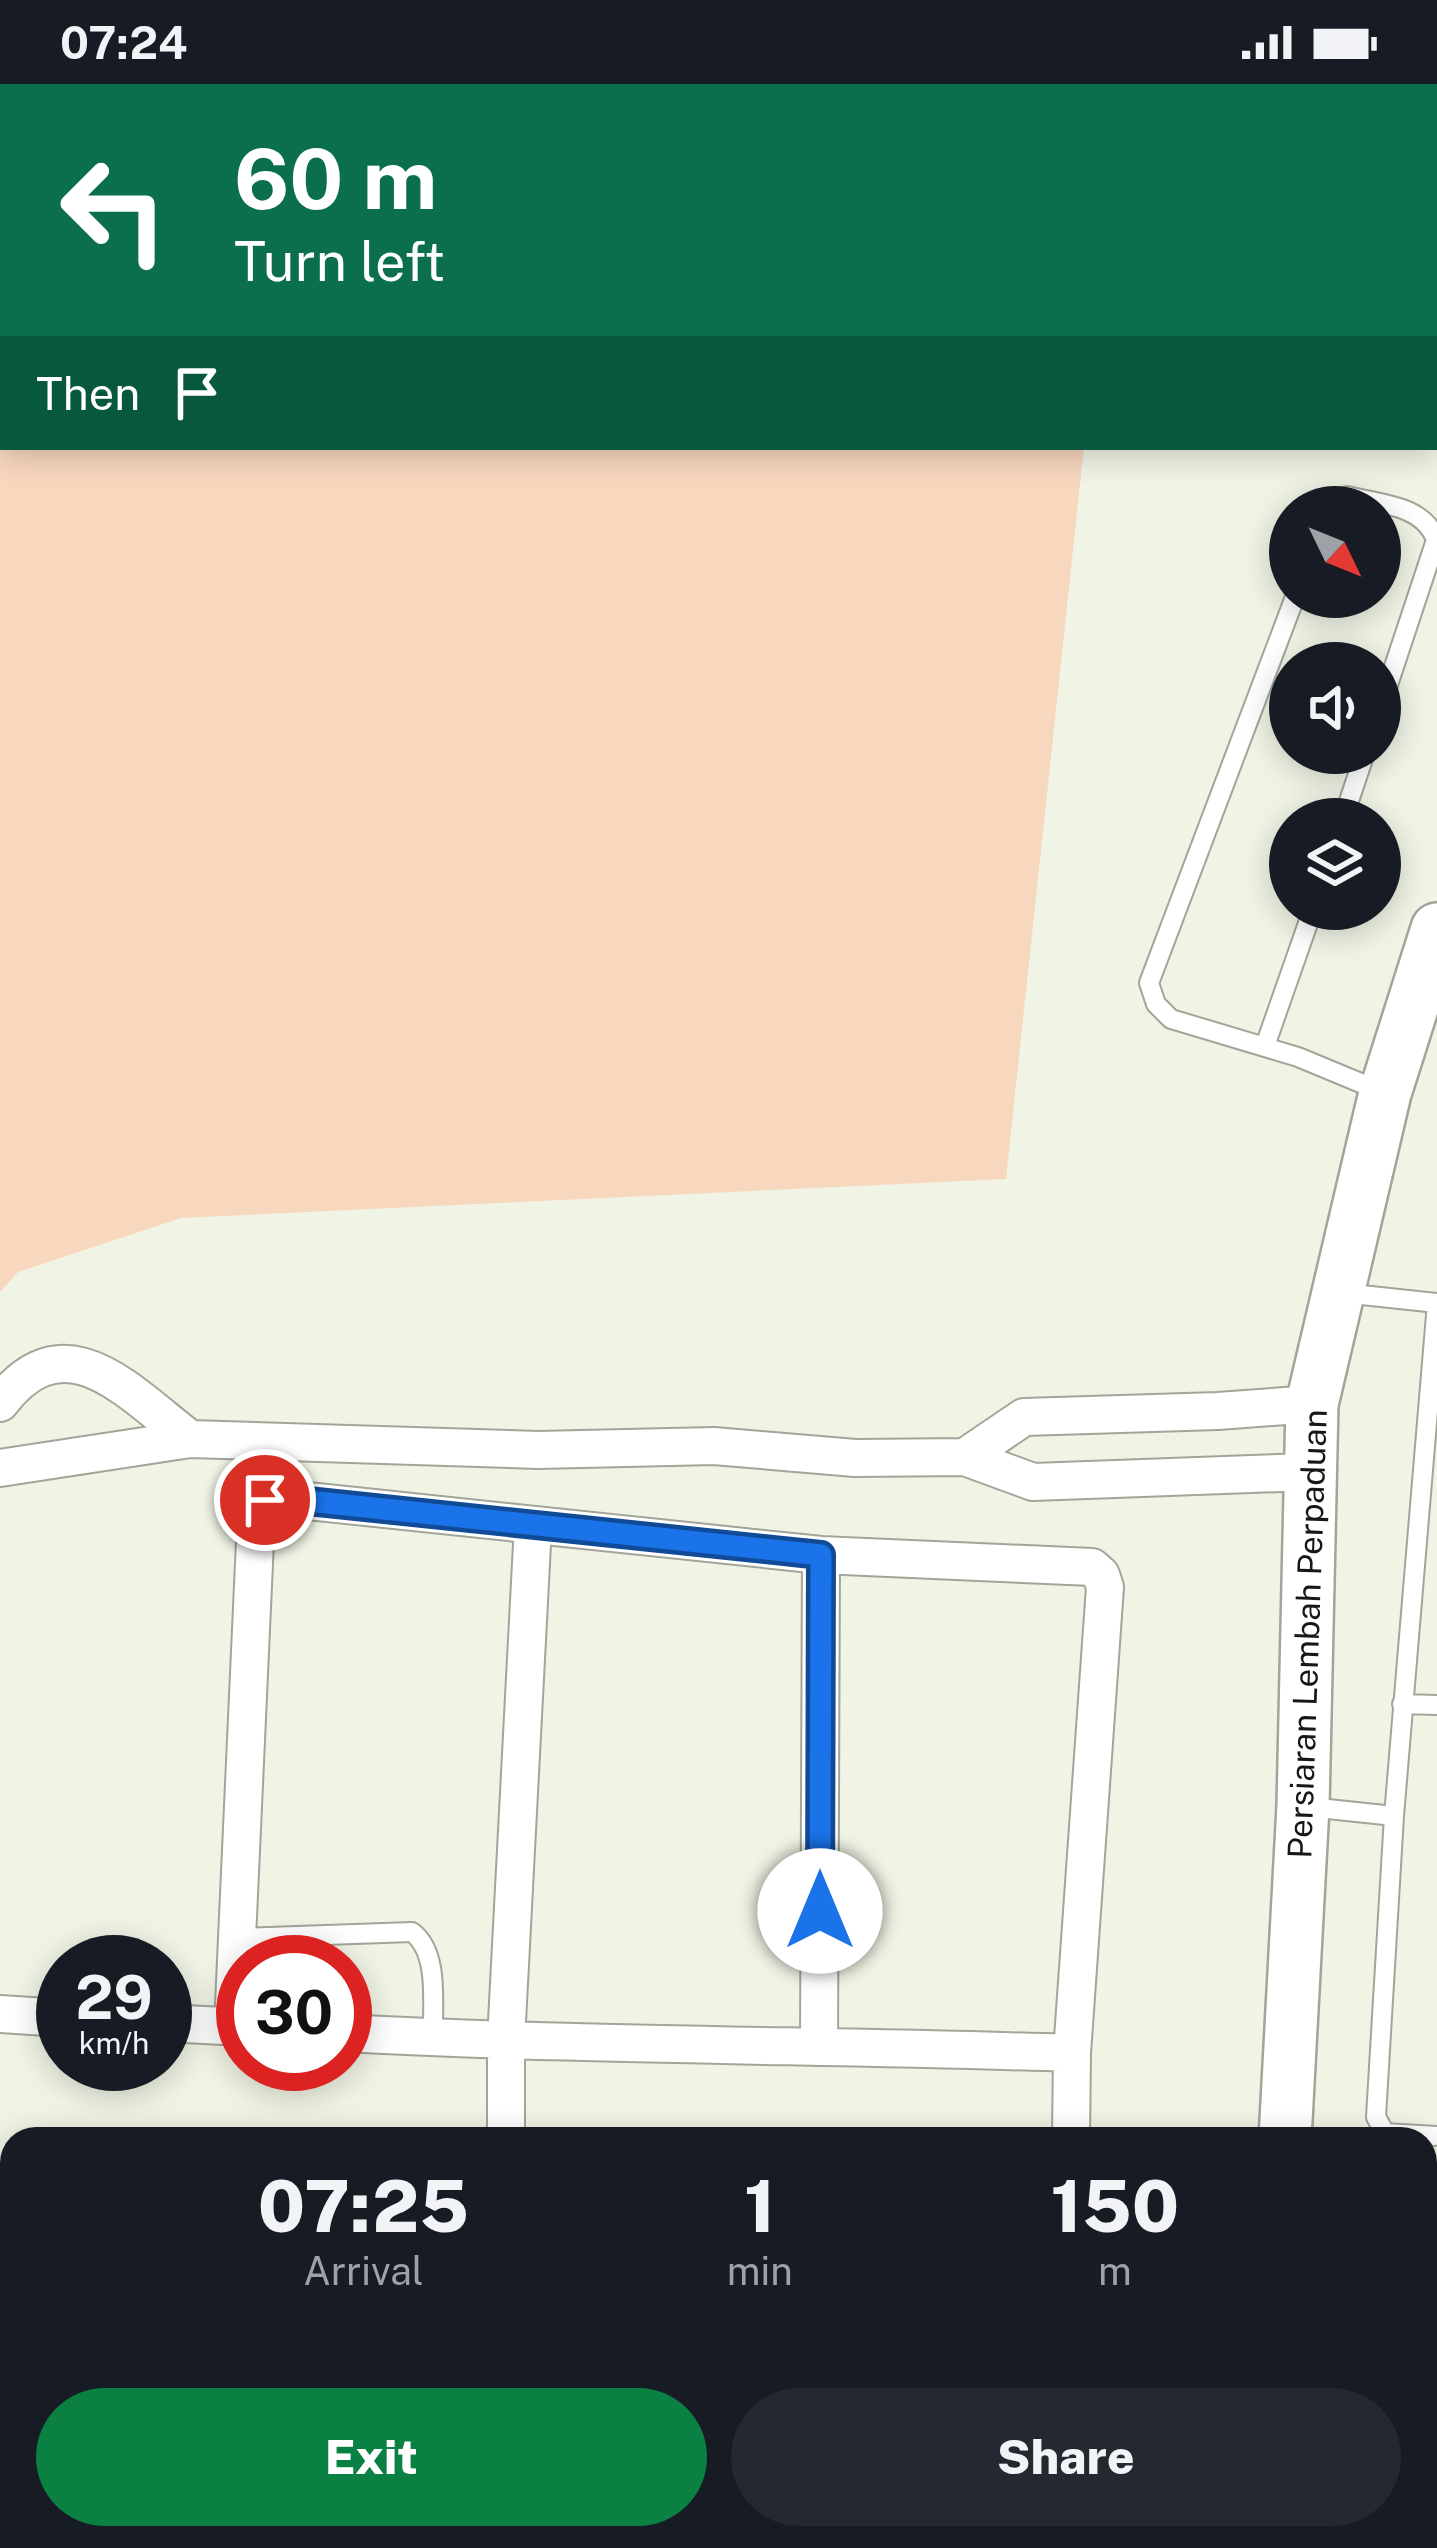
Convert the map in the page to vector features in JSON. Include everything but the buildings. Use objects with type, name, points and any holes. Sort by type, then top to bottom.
[{"type":"main road","name":"Persiaran Lembah Perpaduan","points":[[1286,2127],[1303,1806],[1312,1404],[1385,1093],[1437,929]]},
{"type":"street","points":[[0,1403],[18,1380],[36,1367],[57,1361],[87,1368],[121,1386],[190,1439]]},
{"type":"street","points":[[965,1457],[1024,1417],[1218,1412],[1312,1404]]},
{"type":"street","points":[[0,1468],[190,1439],[538,1450],[714,1447],[855,1458],[965,1457],[1034,1482],[1307,1472]]},
{"type":"street","points":[[236,1935],[256,1519],[260,1504],[270,1497],[821,1555],[1092,1567],[1105,1587],[1072,2053],[1071,2127]]},
{"type":"street","points":[[506,2127],[506,2041],[533,1525]]},
{"type":"street","points":[[819,2044],[821,1555]]},
{"type":"street","points":[[0,2014],[36,2016]]},
{"type":"street","points":[[372,2035],[1072,2053]]},
{"type":"lane","points":[[1401,510],[1431,524],[1436,540],[1401,646]]},
{"type":"lane","points":[[1287,618],[1149,982],[1156,1004],[1171,1018],[1264,1046],[1385,1093]]},
{"type":"lane","points":[[1264,1046],[1305,930]]},
{"type":"lane","points":[[1338,1293],[1437,1303],[1394,1816],[1376,2117],[1382,2127]]},
{"type":"lane","points":[[1402,1704],[1437,1705]]},
{"type":"lane","points":[[1303,1806],[1394,1816]]},
{"type":"lane","points":[[324,1935],[412,1932],[422,1940],[429,1955],[433,2038]]},
{"type":"shaded area","points":[[0,450],[1084,450],[1006,1179],[181,1218],[18,1272],[0,1292]]},
{"type":"route","points":[[265,1500],[821,1555],[820,1911]]}]
